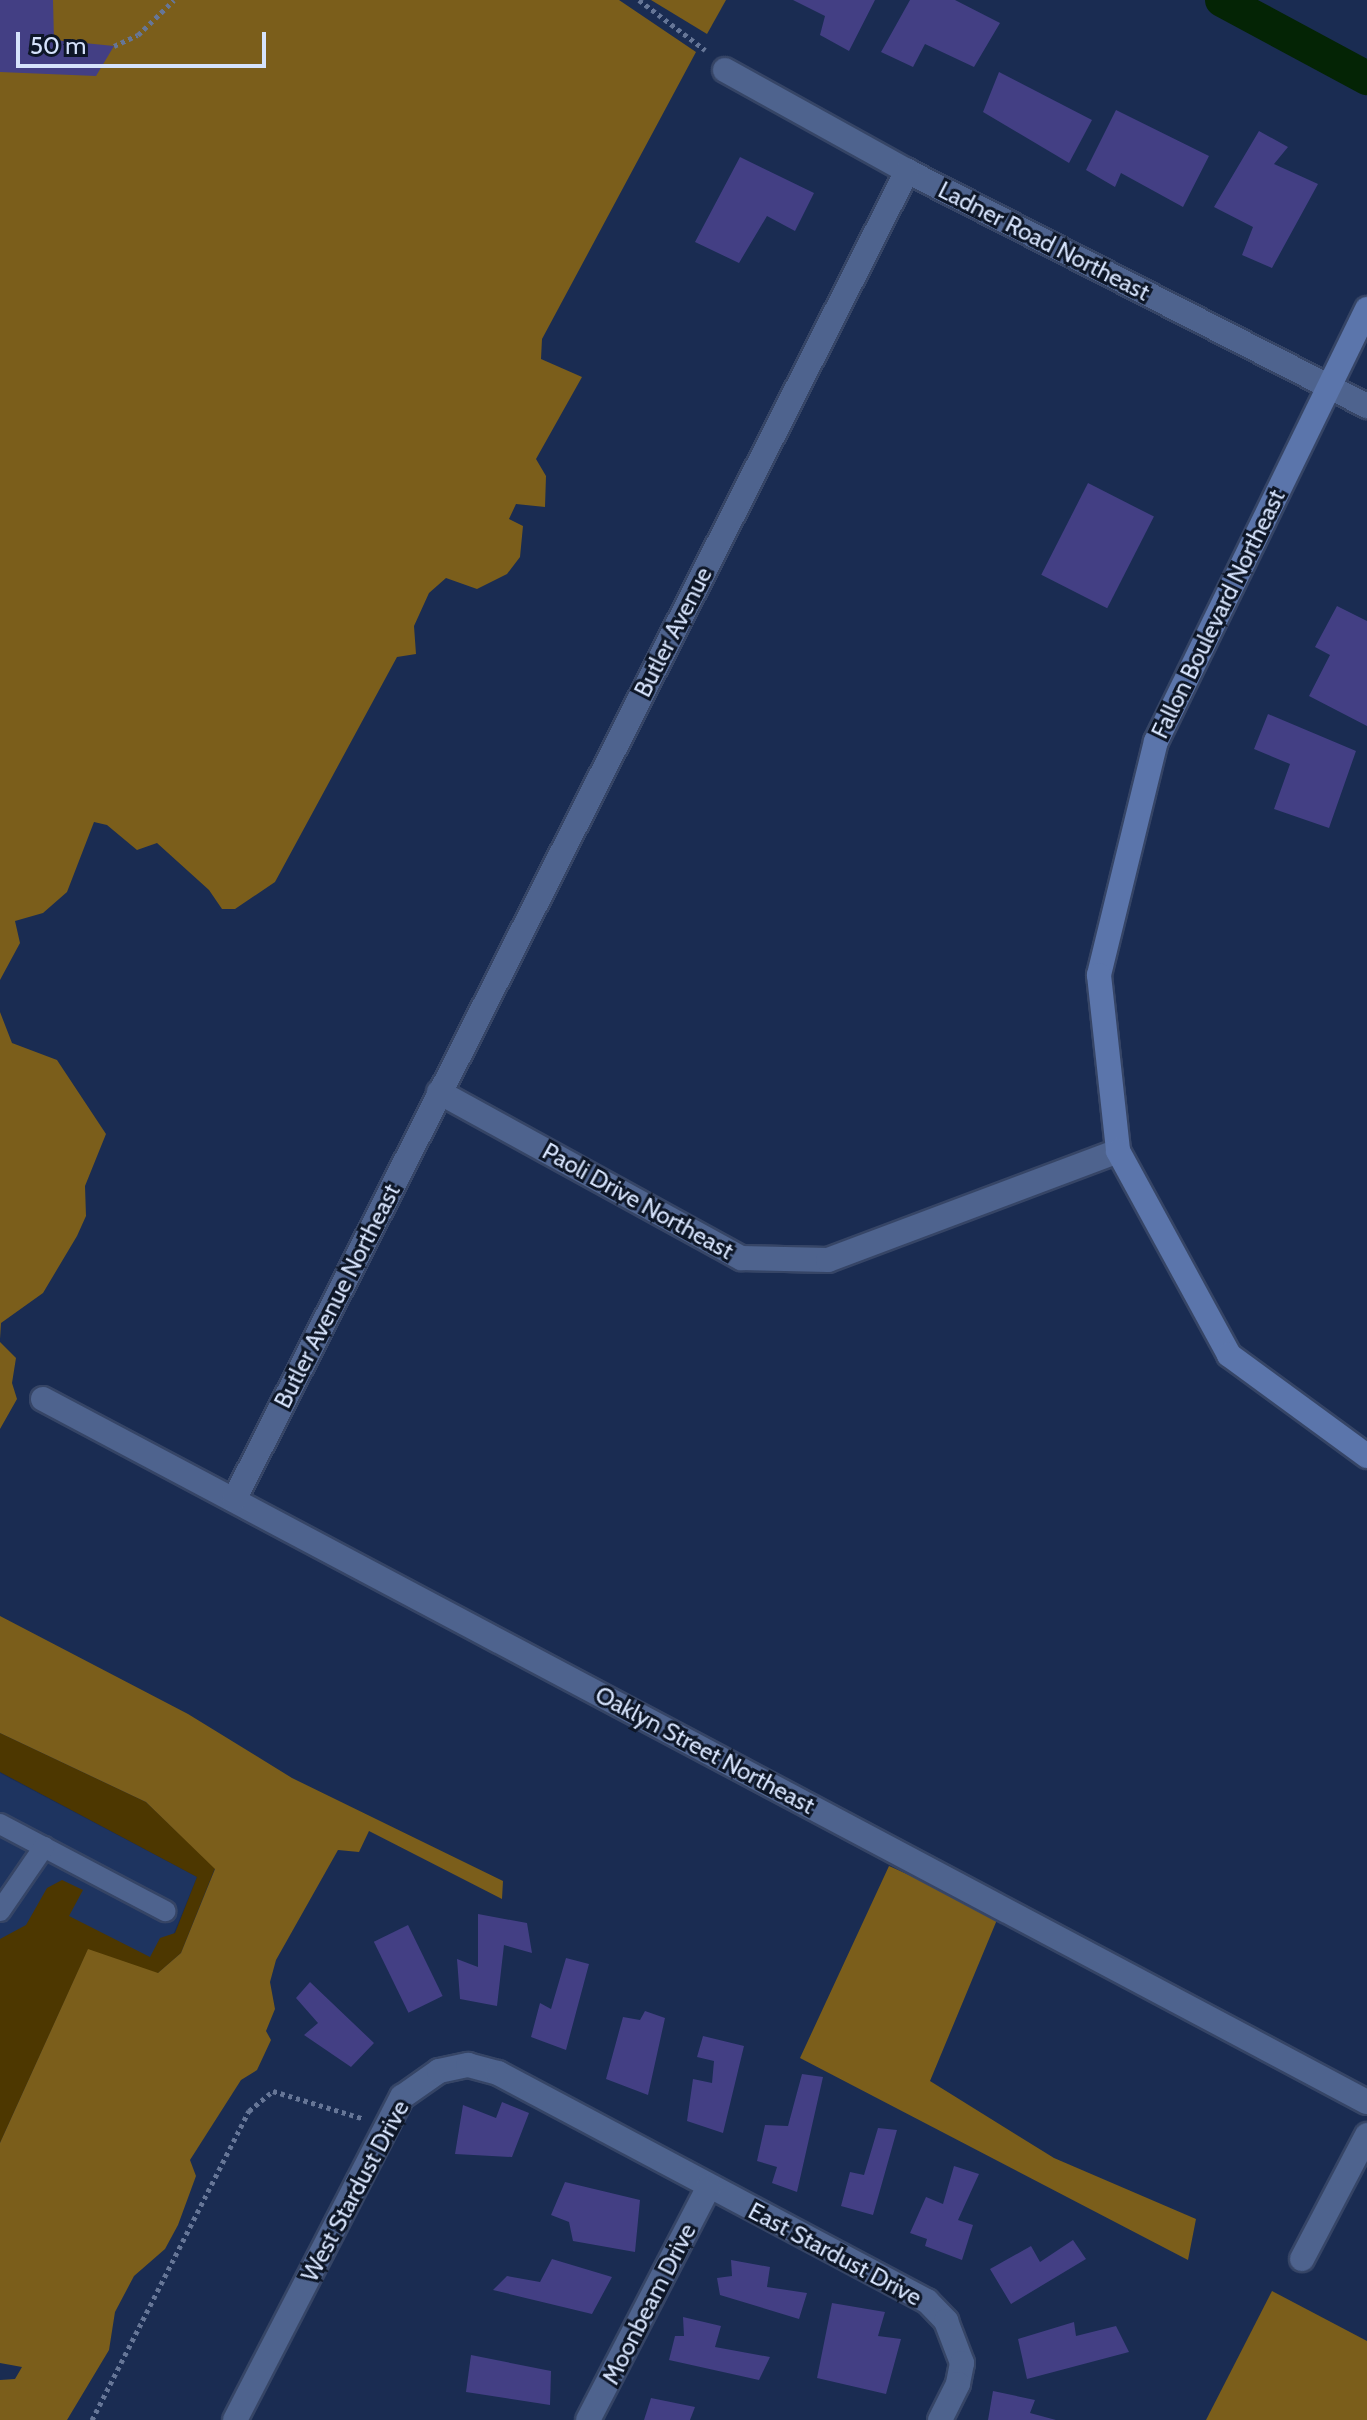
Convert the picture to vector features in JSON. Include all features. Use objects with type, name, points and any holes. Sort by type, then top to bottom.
[{"type":"street","name":"Ladner Road Northeast","points":[[725,70],[907,171],[1367,406]]},
{"type":"street","name":"Butler Avenue","points":[[439,1092],[907,171]]},
{"type":"street","name":"Fallon Boulevard Northeast","points":[[1367,309],[1156,741],[1099,975],[1118,1151],[1229,1355],[1367,1456]]},
{"type":"street","name":"Paoli Drive Northeast","points":[[439,1092],[741,1258],[828,1260],[1118,1151]]},
{"type":"street","name":"Butler Avenue Northeast","points":[[234,1500],[439,1092]]},
{"type":"street","name":"Oaklyn Street Northeast","points":[[43,1399],[1367,2102]]},
{"type":"street","name":"West Stardust Drive","points":[[235,2420],[385,2127],[419,2080],[468,2065],[498,2073],[709,2187]]},
{"type":"street","points":[[1302,2259],[1367,2135]]},
{"type":"street","name":"Moonbeam Drive","points":[[588,2420],[709,2187]]},
{"type":"street","name":"East Stardust Drive","points":[[709,2187],[927,2301],[946,2321],[962,2363],[958,2384],[940,2420]]},
{"type":"lane","points":[[0,1824],[165,1911]]},
{"type":"lane","points":[[0,1911],[44,1847]]},
{"type":"path","points":[[114,46],[138,35],[174,0]]},
{"type":"path","points":[[639,0],[697,41],[725,70]]},
{"type":"path","points":[[92,2420],[249,2111],[273,2091],[385,2127]]},
{"type":"shaded area","points":[[0,0],[619,0],[696,52],[542,339],[541,359],[582,377],[536,459],[546,476],[545,507],[516,504],[509,519],[523,526],[520,557],[507,574],[477,589],[446,578],[429,593],[414,626],[416,654],[397,657],[275,882],[235,909],[222,909],[209,890],[157,843],[137,850],[107,825],[94,822],[67,892],[43,913],[15,921],[20,943],[0,980]]},
{"type":"shaded area","points":[[651,0],[726,0],[707,34]]},
{"type":"shaded area","points":[[0,1012],[12,1043],[57,1060],[106,1134],[85,1186],[86,1216],[77,1236],[43,1293],[1,1323],[0,1339]]},
{"type":"shaded area","points":[[0,1342],[16,1358],[12,1383],[17,1399],[0,1429]]},
{"type":"shaded area","points":[[0,1616],[188,1714],[292,1778],[503,1881],[502,1899],[369,1831],[359,1852],[338,1850],[276,1960],[270,1982],[275,2009],[266,2031],[271,2040],[257,2070],[241,2080],[190,2160],[196,2176],[178,2225],[165,2249],[134,2276],[115,2312],[109,2350],[67,2420],[0,2420],[0,2380],[15,2379],[22,2367],[0,2363],[0,2143],[88,1949],[158,1973],[181,1953],[215,1869],[146,1802],[0,1733]]},
{"type":"shaded area","points":[[0,1733],[146,1802],[215,1868],[181,1953],[157,1974],[88,1950],[0,2143],[0,1939],[26,1925],[47,1888],[62,1880],[83,1890],[69,1916],[150,1957],[160,1938],[175,1933],[197,1877],[0,1772]]},
{"type":"shaded area","points":[[0,1773],[197,1877],[157,1974],[0,2129]]},
{"type":"shaded area","points":[[889,1866],[999,1915],[930,2081],[1054,2158],[1196,2219],[1188,2260],[800,2058]]},
{"type":"shaded area","points":[[1272,2291],[1367,2341],[1367,2420],[1206,2420]]},
{"type":"building","points":[[0,0],[53,0],[54,40],[114,46],[96,76],[0,72]]},
{"type":"building","points":[[793,0],[875,0],[849,51],[820,35],[825,16]]},
{"type":"building","points":[[910,0],[955,0],[1000,23],[974,67],[925,44],[913,67],[881,52]]},
{"type":"building","points":[[999,72],[1092,120],[1069,163],[983,112]]},
{"type":"building","points":[[1116,110],[1209,156],[1183,207],[1121,173],[1115,187],[1086,170]]},
{"type":"building","points":[[1259,131],[1288,147],[1274,164],[1318,184],[1272,268],[1242,255],[1253,227],[1214,207]]},
{"type":"building","points":[[740,157],[814,193],[795,231],[767,216],[739,263],[695,242]]},
{"type":"building","points":[[1088,483],[1154,517],[1107,608],[1041,575]]},
{"type":"building","points":[[1337,606],[1367,621],[1367,726],[1309,696],[1330,655],[1315,647]]},
{"type":"building","points":[[1268,714],[1356,751],[1329,828],[1274,809],[1290,764],[1254,749]]},
{"type":"building","points":[[478,1914],[527,1923],[532,1953],[504,1945],[497,2006],[460,1999],[457,1959],[478,1967]]},
{"type":"building","points":[[408,1925],[443,1996],[408,2013],[374,1942]]},
{"type":"building","points":[[566,1958],[589,1964],[566,2050],[531,2037],[540,2003],[551,2009]]},
{"type":"building","points":[[310,1982],[374,2043],[351,2067],[304,2035],[318,2023],[296,1998]]},
{"type":"building","points":[[645,2011],[665,2018],[648,2095],[606,2079],[623,2017],[640,2020]]},
{"type":"building","points":[[703,2036],[744,2046],[723,2133],[687,2121],[693,2079],[712,2083],[714,2061],[697,2057]]},
{"type":"building","points":[[802,2074],[823,2077],[797,2192],[772,2183],[777,2167],[757,2161],[765,2125],[788,2126]]},
{"type":"building","points":[[502,2102],[529,2113],[512,2157],[455,2154],[463,2105],[496,2118]]},
{"type":"building","points":[[878,2128],[897,2130],[873,2215],[841,2206],[850,2172],[864,2175]]},
{"type":"building","points":[[954,2166],[979,2174],[958,2220],[973,2225],[962,2260],[925,2246],[927,2239],[910,2233],[926,2197],[943,2204]]},
{"type":"building","points":[[565,2182],[640,2200],[635,2252],[573,2241],[569,2222],[551,2215]]},
{"type":"building","points":[[1073,2240],[1086,2259],[1011,2304],[990,2269],[1031,2246],[1040,2262]]},
{"type":"building","points":[[552,2259],[612,2277],[592,2314],[493,2290],[507,2276],[540,2282]]},
{"type":"building","points":[[731,2260],[770,2267],[767,2287],[807,2293],[799,2319],[720,2295],[717,2278],[732,2276]]},
{"type":"building","points":[[832,2303],[885,2312],[878,2336],[901,2339],[886,2394],[817,2378]]},
{"type":"building","points":[[683,2317],[721,2326],[715,2347],[770,2357],[759,2380],[669,2360],[675,2336],[684,2336]]},
{"type":"building","points":[[1074,2322],[1076,2336],[1116,2326],[1129,2352],[1027,2379],[1018,2339]]},
{"type":"building","points":[[471,2355],[551,2371],[550,2405],[466,2392]]},
{"type":"building","points":[[993,2391],[1035,2400],[1030,2413],[1056,2420],[988,2420]]},
{"type":"building","points":[[651,2398],[695,2407],[690,2420],[644,2420]]},
{"type":"waterway","points":[[1222,0],[1367,78]]}]
